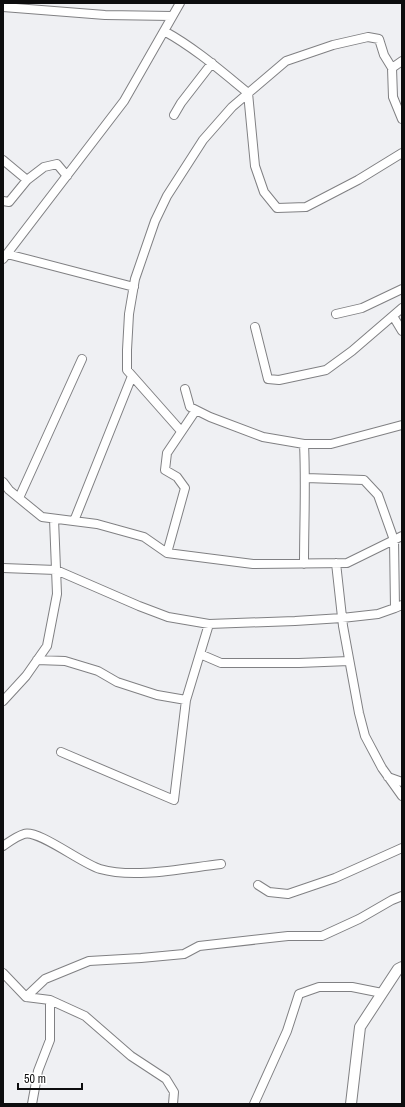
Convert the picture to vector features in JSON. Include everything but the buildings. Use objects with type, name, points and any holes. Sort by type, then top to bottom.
[{"type":"street","points":[[68,3],[69,12]]},
{"type":"street","points":[[134,287],[5,257],[124,101],[180,3]]},
{"type":"street","points":[[3,7],[105,15],[172,16]]},
{"type":"street","points":[[164,31],[184,42],[248,93],[255,166],[264,192],[277,208],[306,207],[358,180],[402,153]]},
{"type":"street","points":[[181,431],[127,370],[129,314],[134,287],[155,221],[167,196],[203,140],[232,107],[286,61],[333,45],[368,37],[378,39],[384,55],[392,68],[393,97],[402,119]]},
{"type":"street","points":[[392,68],[402,61]]},
{"type":"street","points":[[174,115],[181,103],[212,63]]},
{"type":"street","points":[[393,97],[402,92]]},
{"type":"street","points":[[3,160],[26,180]]},
{"type":"street","points":[[3,201],[8,202],[26,180],[44,167],[57,164],[67,176]]},
{"type":"street","points":[[336,314],[362,308],[402,289]]},
{"type":"street","points":[[255,327],[268,378],[279,380],[326,370],[402,308]]},
{"type":"street","points":[[393,316],[402,331]]},
{"type":"street","points":[[19,498],[82,359]]},
{"type":"street","points":[[74,521],[132,376]]},
{"type":"street","points":[[185,389],[190,407],[210,417],[263,437],[304,444],[330,444],[402,425]]},
{"type":"street","points":[[167,553],[185,488],[177,477],[165,470],[167,453],[196,410]]},
{"type":"street","points":[[304,444],[306,478],[304,506],[304,564]]},
{"type":"street","points":[[3,568],[56,570],[168,617],[209,624],[342,618],[378,614],[399,606],[394,540],[378,495],[364,480],[306,478]]},
{"type":"street","points":[[3,482],[9,490],[42,517],[97,524],[144,537],[167,553],[253,564],[347,563],[402,536]]},
{"type":"street","points":[[3,701],[26,676],[47,646],[57,594],[54,519]]},
{"type":"street","points":[[336,563],[342,618],[349,661],[359,714],[365,736],[382,768],[402,796]]},
{"type":"street","points":[[61,752],[174,800],[186,700],[209,624]]},
{"type":"street","points":[[200,654],[221,663],[299,663],[349,661]]},
{"type":"street","points":[[37,660],[65,661],[98,671],[117,682],[157,695],[186,700]]},
{"type":"street","points":[[388,777],[402,782]]},
{"type":"street","points":[[3,846],[24,834],[30,833],[45,839],[73,857],[99,869],[116,872],[137,873],[221,864]]},
{"type":"street","points":[[258,885],[269,892],[288,894],[335,878],[402,848]]},
{"type":"street","points":[[26,996],[46,979],[89,961],[184,954],[198,946],[288,936],[322,936],[359,919],[402,896]]},
{"type":"street","points":[[351,1104],[360,1027],[398,969],[402,967]]},
{"type":"street","points":[[3,972],[26,996],[50,1000],[85,1016],[131,1056],[166,1079],[174,1092],[173,1104]]},
{"type":"street","points":[[254,1104],[287,1031],[299,994],[319,987],[352,987],[382,993]]},
{"type":"street","points":[[32,1104],[38,1070],[50,1040],[50,1000]]}]
